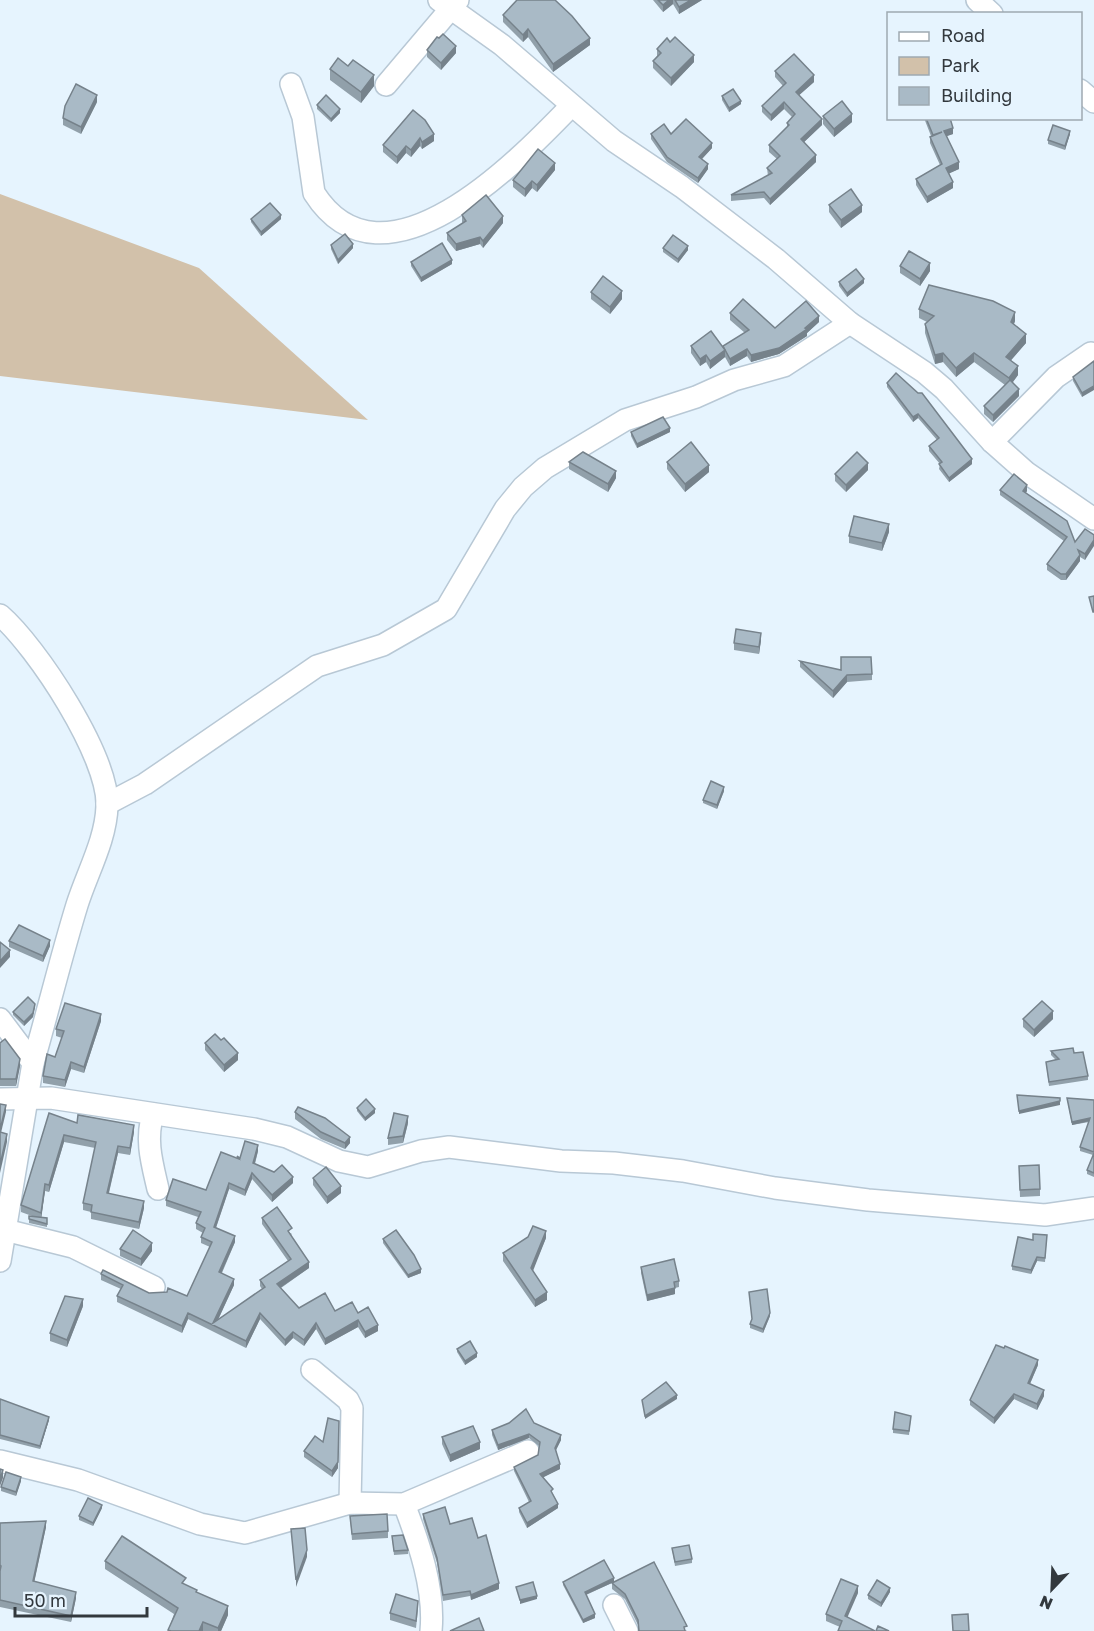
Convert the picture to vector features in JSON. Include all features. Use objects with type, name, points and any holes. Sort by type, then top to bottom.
[{"type":"street","points":[[976,0],[990,12]]},
{"type":"street","points":[[386,85],[449,3],[614,141],[682,187],[776,259],[850,323],[924,372],[944,389],[992,442],[1027,473],[1094,519]]},
{"type":"street","points":[[291,84],[305,126],[314,193],[326,208],[340,219],[367,231],[381,234],[420,224],[469,197],[523,155],[571,105]]},
{"type":"street","points":[[1082,92],[1094,102]]},
{"type":"street","points":[[107,804],[145,784],[316,666],[383,645],[446,609],[462,586],[488,534],[523,487],[545,468],[626,420],[696,397],[734,380],[784,366],[850,323]]},
{"type":"street","points":[[992,442],[1056,376],[1091,353]]},
{"type":"street","points":[[0,615],[38,656],[55,681],[104,780],[107,804],[100,839],[77,905],[33,1063],[0,1261]]},
{"type":"street","points":[[0,1019],[33,1063]]},
{"type":"street","points":[[0,1099],[51,1098],[287,1137],[339,1161],[368,1167],[421,1151],[449,1147],[561,1161],[683,1171],[776,1188],[868,1200],[1045,1215],[1094,1208]]},
{"type":"street","points":[[153,1114],[148,1128],[148,1144],[158,1189]]},
{"type":"street","points":[[5,1230],[72,1247],[154,1287]]},
{"type":"street","points":[[312,1370],[348,1400],[352,1408],[350,1503]]},
{"type":"street","points":[[0,1461],[78,1480],[200,1524],[245,1533],[350,1503],[404,1504],[528,1451]]},
{"type":"street","points":[[404,1504],[419,1544],[428,1589],[431,1631]]},
{"type":"street","points":[[614,1605],[627,1631]]},
{"type":"green space","points":[[0,194],[199,268],[368,420],[0,376]]},
{"type":"building","points":[[517,0],[555,0],[590,38],[553,64],[528,29],[523,35],[503,15]]},
{"type":"building","points":[[658,0],[669,0],[663,5]]},
{"type":"building","points":[[675,0],[691,0],[679,7]]},
{"type":"building","points":[[443,34],[456,46],[441,63],[427,50],[437,37]]},
{"type":"building","points":[[675,37],[694,55],[671,78],[653,61],[661,53],[657,49],[667,38],[670,42]]},
{"type":"building","points":[[794,54],[814,75],[796,92],[822,119],[801,139],[816,155],[770,199],[764,192],[731,195],[772,173],[767,168],[780,156],[769,145],[789,125],[787,123],[795,114],[784,102],[771,115],[762,106],[786,83],[775,71]]},
{"type":"building","points":[[338,58],[348,66],[353,60],[374,75],[361,92],[330,69]]},
{"type":"building","points":[[76,84],[97,95],[81,127],[63,118],[65,106]]},
{"type":"building","points":[[733,89],[741,101],[729,108],[722,96]]},
{"type":"building","points":[[326,95],[340,109],[331,119],[317,105]]},
{"type":"building","points":[[842,101],[852,114],[834,129],[823,116]]},
{"type":"building","points":[[413,110],[425,120],[434,134],[422,142],[420,138],[411,150],[406,146],[397,157],[383,145]]},
{"type":"building","points":[[686,119],[712,143],[699,157],[708,164],[698,178],[667,157],[651,134],[664,124],[671,134]]},
{"type":"building","points":[[927,120],[951,120],[953,128],[944,131],[959,162],[946,168],[953,182],[927,197],[916,179],[942,164],[930,137],[942,132],[933,135]]},
{"type":"building","points":[[1053,125],[1070,131],[1065,146],[1048,140]]},
{"type":"building","points":[[538,149],[555,163],[537,185],[532,181],[525,189],[513,180]]},
{"type":"building","points":[[851,189],[862,205],[841,220],[829,205]]},
{"type":"building","points":[[486,195],[503,216],[483,241],[480,237],[456,244],[447,233],[466,221],[462,215]]},
{"type":"building","points":[[270,203],[281,215],[261,232],[251,219]]},
{"type":"building","points":[[345,234],[353,244],[338,260],[331,245]]},
{"type":"building","points":[[673,235],[688,246],[678,259],[663,248]]},
{"type":"building","points":[[442,243],[452,260],[421,278],[411,262]]},
{"type":"building","points":[[909,251],[930,263],[920,279],[900,266]]},
{"type":"building","points":[[856,269],[864,279],[847,293],[839,282]]},
{"type":"building","points":[[603,276],[622,291],[610,307],[591,292]]},
{"type":"building","points":[[929,285],[993,301],[1015,312],[1011,322],[1026,334],[1006,357],[1018,366],[1009,378],[974,353],[956,368],[943,353],[935,355],[925,324],[934,316],[919,309]]},
{"type":"building","points":[[743,299],[775,328],[806,301],[819,316],[805,328],[807,329],[779,348],[751,355],[747,349],[730,359],[723,346],[749,330],[730,313]]},
{"type":"building","points":[[711,331],[725,350],[710,361],[706,355],[700,359],[691,346]]},
{"type":"building","points":[[1094,361],[1094,386],[1082,393],[1073,377]]},
{"type":"building","points":[[896,373],[918,393],[922,393],[972,459],[949,478],[939,464],[942,462],[929,446],[939,438],[918,414],[913,417],[887,383]]},
{"type":"building","points":[[1010,380],[1019,389],[993,415],[984,406]]},
{"type":"building","points":[[663,417],[670,428],[637,444],[631,432]]},
{"type":"building","points":[[691,442],[709,465],[685,484],[667,462]]},
{"type":"building","points":[[583,452],[616,471],[608,484],[569,462]]},
{"type":"building","points":[[857,452],[868,463],[846,485],[835,474]]},
{"type":"building","points":[[1014,474],[1027,485],[1023,491],[1067,521],[1075,542],[1085,529],[1094,535],[1094,540],[1085,554],[1078,550],[1080,555],[1066,574],[1061,574],[1047,564],[1067,537],[1000,490]]},
{"type":"building","points":[[854,516],[889,524],[882,543],[849,536]]},
{"type":"building","points":[[1094,596],[1094,612],[1093,612],[1089,597]]},
{"type":"building","points":[[736,629],[761,633],[759,647],[734,643]]},
{"type":"building","points":[[841,657],[871,657],[872,674],[847,675],[833,691],[800,661],[841,670]]},
{"type":"building","points":[[711,781],[724,787],[717,805],[703,800]]},
{"type":"building","points":[[19,925],[50,940],[43,956],[9,941]]},
{"type":"building","points":[[0,942],[10,950],[0,961]]},
{"type":"building","points":[[28,997],[35,1004],[33,1013],[24,1022],[13,1012]]},
{"type":"building","points":[[1042,1001],[1053,1011],[1034,1030],[1023,1019]]},
{"type":"building","points":[[65,1003],[101,1014],[84,1067],[71,1062],[65,1080],[43,1076],[47,1054],[55,1057],[64,1031],[56,1029]]},
{"type":"building","points":[[215,1034],[221,1040],[224,1038],[238,1053],[224,1065],[205,1043]]},
{"type":"building","points":[[5,1039],[20,1059],[16,1079],[0,1079],[0,1043]]},
{"type":"building","points":[[1073,1048],[1074,1053],[1083,1052],[1088,1076],[1049,1082],[1046,1062],[1059,1059],[1051,1051]]},
{"type":"building","points":[[1017,1095],[1060,1098],[1060,1101],[1019,1111]]},
{"type":"building","points":[[1067,1098],[1094,1100],[1094,1152],[1080,1147],[1090,1118],[1072,1122]]},
{"type":"building","points":[[366,1099],[375,1109],[365,1118],[357,1108]]},
{"type":"building","points":[[0,1104],[6,1105],[0,1130]]},
{"type":"building","points":[[298,1107],[325,1118],[350,1137],[345,1143],[321,1132],[295,1112]]},
{"type":"building","points":[[49,1113],[77,1123],[78,1115],[134,1125],[130,1148],[118,1146],[107,1193],[144,1201],[139,1222],[91,1212],[92,1205],[83,1203],[96,1142],[64,1135],[49,1185],[45,1184],[41,1213],[21,1205]]},
{"type":"building","points":[[394,1113],[408,1116],[403,1136],[388,1138]]},
{"type":"building","points":[[0,1132],[7,1134],[0,1165]]},
{"type":"building","points":[[245,1141],[258,1145],[253,1163],[274,1172],[282,1165],[293,1177],[272,1195],[252,1173],[245,1190],[229,1183],[214,1227],[235,1236],[219,1272],[234,1279],[213,1323],[265,1287],[260,1280],[291,1259],[262,1218],[277,1207],[292,1228],[288,1231],[309,1262],[277,1284],[299,1308],[325,1293],[335,1311],[352,1302],[358,1313],[368,1307],[378,1325],[365,1332],[358,1320],[325,1339],[316,1323],[304,1340],[293,1332],[285,1340],[260,1313],[246,1341],[188,1313],[182,1326],[117,1296],[123,1285],[101,1274],[103,1270],[149,1293],[167,1292],[168,1288],[187,1296],[212,1242],[201,1237],[205,1228],[196,1223],[201,1212],[166,1200],[173,1179],[206,1190],[221,1152],[239,1159],[237,1156],[240,1158]]},
{"type":"building","points":[[1094,1153],[1094,1173],[1087,1170]]},
{"type":"building","points":[[1039,1165],[1040,1189],[1020,1190],[1019,1166]]},
{"type":"building","points":[[326,1167],[341,1186],[327,1197],[313,1178]]},
{"type":"building","points":[[29,1216],[47,1218],[47,1224],[29,1219]]},
{"type":"building","points":[[533,1226],[546,1231],[531,1268],[547,1292],[535,1300],[503,1253],[528,1237]]},
{"type":"building","points":[[133,1230],[152,1243],[141,1259],[120,1249]]},
{"type":"building","points":[[396,1230],[421,1269],[408,1275],[383,1239]]},
{"type":"building","points":[[1033,1234],[1047,1235],[1045,1258],[1037,1257],[1031,1270],[1012,1266],[1018,1237],[1033,1240]]},
{"type":"building","points":[[674,1259],[679,1281],[674,1282],[675,1288],[647,1295],[641,1267]]},
{"type":"building","points":[[767,1289],[770,1313],[763,1329],[750,1324],[752,1319],[749,1292]]},
{"type":"building","points":[[65,1296],[83,1299],[67,1340],[50,1333]]},
{"type":"building","points":[[470,1341],[477,1353],[465,1361],[457,1349]]},
{"type":"building","points":[[996,1345],[1004,1348],[1005,1346],[1038,1360],[1028,1383],[1044,1390],[1037,1404],[1014,1394],[994,1418],[970,1400]]},
{"type":"building","points":[[666,1382],[677,1395],[645,1416],[642,1400]]},
{"type":"building","points":[[0,1399],[49,1417],[40,1446],[0,1435]]},
{"type":"building","points":[[526,1409],[534,1423],[561,1435],[555,1448],[560,1464],[540,1474],[553,1489],[551,1491],[558,1504],[527,1523],[519,1508],[531,1501],[514,1467],[538,1455],[540,1442],[529,1434],[498,1445],[492,1430],[509,1423]]},
{"type":"building","points":[[895,1412],[911,1416],[909,1431],[893,1429]]},
{"type":"building","points":[[328,1418],[339,1421],[338,1462],[332,1471],[304,1451],[315,1436],[323,1442]]},
{"type":"building","points":[[473,1426],[480,1442],[450,1455],[442,1437]]},
{"type":"building","points":[[6,1472],[21,1477],[16,1492],[1,1487]]},
{"type":"building","points":[[88,1498],[102,1505],[93,1523],[79,1516]]},
{"type":"building","points":[[445,1507],[450,1524],[472,1518],[478,1538],[486,1535],[499,1583],[471,1595],[470,1591],[443,1595],[437,1558],[423,1514]]},
{"type":"building","points":[[387,1514],[388,1531],[352,1534],[350,1516]]},
{"type":"building","points":[[46,1521],[33,1581],[76,1592],[71,1616],[0,1600],[0,1523]]},
{"type":"building","points":[[305,1528],[307,1550],[296,1580],[291,1529]]},
{"type":"building","points":[[403,1535],[408,1550],[394,1551],[392,1536]]},
{"type":"building","points":[[122,1536],[186,1578],[182,1583],[228,1606],[218,1628],[203,1622],[199,1631],[168,1630],[178,1608],[105,1561]]},
{"type":"building","points":[[689,1545],[692,1559],[675,1562],[672,1548]]},
{"type":"building","points":[[604,1560],[614,1578],[585,1592],[595,1614],[583,1620],[563,1582]]},
{"type":"building","points":[[654,1562],[687,1626],[684,1627],[685,1631],[639,1631],[638,1620],[625,1594],[612,1583]]},
{"type":"building","points":[[841,1579],[858,1586],[845,1616],[875,1631],[838,1631],[842,1621],[826,1614]]},
{"type":"building","points":[[877,1580],[890,1588],[881,1603],[868,1595]]},
{"type":"building","points":[[533,1582],[537,1596],[520,1600],[516,1587]]},
{"type":"building","points":[[396,1594],[418,1601],[416,1621],[390,1613]]},
{"type":"building","points":[[968,1614],[969,1631],[953,1631],[952,1615]]},
{"type":"building","points":[[479,1618],[484,1631],[450,1631]]},
{"type":"building","points":[[878,1626],[889,1631],[876,1631]]}]
